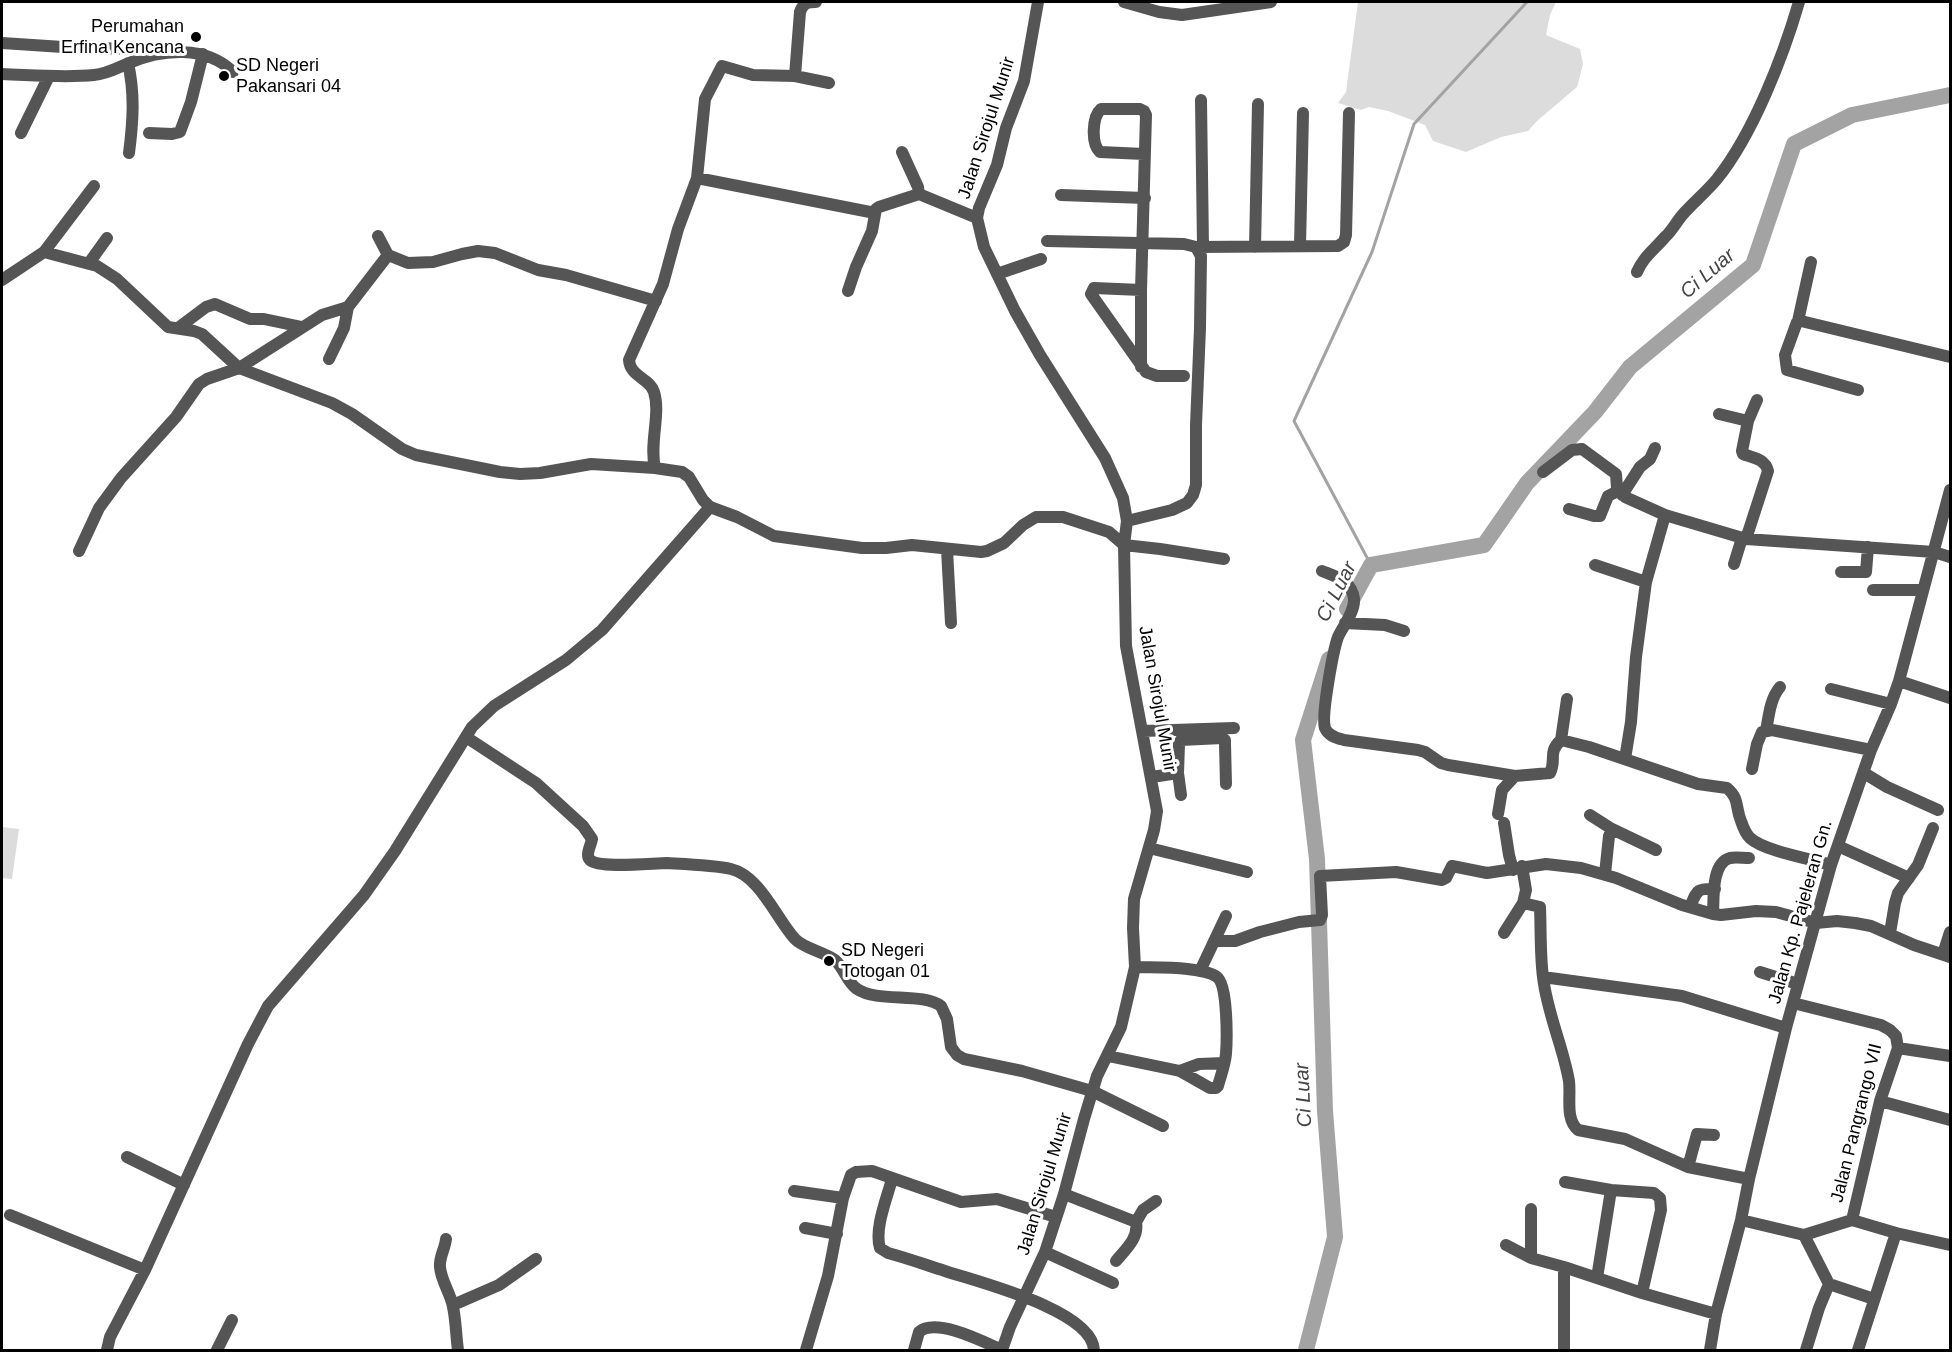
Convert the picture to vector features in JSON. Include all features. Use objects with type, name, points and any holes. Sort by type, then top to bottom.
[{"type":"street","points":[[795,76],[800,12],[806,3],[816,2]]},
{"type":"street","name":"Jalan Sirojul Munir","points":[[1002,1350],[1010,1327],[1045,1252],[1097,1076],[1122,1028],[1135,968],[1134,899],[1157,811],[1126,640],[1124,546],[1127,521],[1123,498],[1105,458],[1040,355],[996,274],[984,247],[977,218],[979,208],[998,165],[1006,128],[1024,81],[1038,2]]},
{"type":"street","points":[[1124,2],[1159,12],[1182,15],[1271,2]]},
{"type":"street","points":[[1637,273],[1645,257],[1666,237],[1683,213],[1716,181],[1733,157],[1753,122],[1799,2]]},
{"type":"street","points":[[2,43],[203,52],[225,63],[233,72]]},
{"type":"street","points":[[2,74],[49,76],[103,74],[148,56],[203,52]]},
{"type":"street","points":[[149,133],[180,132],[191,102],[203,52]]},
{"type":"street","points":[[128,63],[134,102],[129,153]]},
{"type":"street","points":[[655,468],[652,451],[656,402],[654,393],[652,388],[631,370],[629,360],[637,338],[656,301],[684,210],[697,178],[705,99],[720,68],[724,66],[762,76],[795,76],[829,83]]},
{"type":"street","points":[[21,133],[49,76]]},
{"type":"street","points":[[1127,521],[1172,510],[1187,503],[1196,485],[1201,256],[1201,100]]},
{"type":"street","points":[[1255,247],[1258,104]]},
{"type":"street","points":[[1141,367],[1146,115],[1140,109],[1101,109],[1098,111],[1095,146],[1097,150],[1144,154]]},
{"type":"street","points":[[1300,246],[1303,113]]},
{"type":"street","points":[[1047,241],[1142,242],[1200,247],[1338,246],[1344,242],[1346,235],[1349,113]]},
{"type":"street","points":[[902,152],[919,194]]},
{"type":"street","points":[[697,178],[875,213]]},
{"type":"street","points":[[2,280],[44,252],[94,186]]},
{"type":"street","points":[[848,291],[872,231],[876,209],[919,194],[977,218]]},
{"type":"street","points":[[1061,195],[1144,198]]},
{"type":"street","points":[[378,236],[388,255],[408,262],[423,264],[478,251],[495,253],[538,270],[566,275],[656,301]]},
{"type":"street","points":[[89,263],[106,238]]},
{"type":"street","points":[[44,252],[97,266],[117,279],[168,327],[202,334],[239,368],[332,403],[402,449],[416,455],[520,474],[540,474],[591,464],[682,472],[689,477],[710,507],[737,517],[774,536],[862,548],[912,545],[947,550],[987,551],[1004,543],[1030,520],[1036,517],[1051,516],[1063,517],[1109,532],[1124,546],[1224,559]]},
{"type":"street","points":[[329,359],[344,328],[348,307],[388,255]]},
{"type":"street","points":[[996,274],[1041,259]]},
{"type":"street","points":[[1811,262],[1797,321],[1785,355],[1786,370],[1858,390]]},
{"type":"street","points":[[1141,290],[1094,288],[1091,294],[1141,367],[1150,375],[1184,376]]},
{"type":"street","points":[[178,328],[206,307],[215,304],[250,319],[264,319],[302,327]]},
{"type":"street","points":[[79,551],[99,508],[121,478],[176,417],[199,384],[239,368],[322,315],[348,307]]},
{"type":"street","points":[[1797,321],[1950,357]]},
{"type":"street","points":[[1121,337],[1141,337]]},
{"type":"street","points":[[1734,564],[1768,471],[1762,460],[1742,452],[1748,421],[1757,400]]},
{"type":"street","points":[[1719,414],[1748,421]]},
{"type":"street","points":[[1569,509],[1600,516],[1608,496],[1620,493],[1640,467],[1650,459],[1655,448]]},
{"type":"street","points":[[1543,472],[1572,450],[1582,449],[1616,474],[1620,493]]},
{"type":"street","name":"Jalan Kp. Pajeleran Gn.","points":[[1710,1350],[1716,1314],[1741,1220],[1786,1028],[1831,865],[1871,750],[1899,681],[1950,490]]},
{"type":"street","points":[[1620,493],[1665,515],[1744,538],[1934,552],[1950,556]]},
{"type":"street","points":[[106,1350],[110,1337],[145,1270],[248,1044],[268,1006],[364,895],[472,727],[494,706],[566,660],[602,630],[710,507]]},
{"type":"street","points":[[1625,759],[1646,582],[1665,515]]},
{"type":"street","points":[[1841,573],[1866,572],[1868,547]]},
{"type":"street","points":[[947,550],[951,623]]},
{"type":"street","points":[[1595,565],[1646,582]]},
{"type":"street","points":[[1322,571],[1343,579],[1353,596],[1352,610],[1338,639],[1330,667],[1324,722],[1327,732],[1336,738],[1425,752],[1440,763],[1515,776],[1550,773],[1553,749],[1561,740],[1567,699]]},
{"type":"street","points":[[1873,591],[1923,590]]},
{"type":"street","points":[[1345,622],[1385,625],[1404,631]]},
{"type":"street","points":[[1899,681],[1950,698]]},
{"type":"street","points":[[1766,731],[1770,707],[1780,687]]},
{"type":"street","points":[[1831,689],[1891,704]]},
{"type":"street","points":[[1143,731],[1234,728]]},
{"type":"street","points":[[1752,769],[1762,732],[1772,730],[1871,750]]},
{"type":"street","points":[[466,738],[536,783],[583,826],[592,838],[588,855],[590,860],[618,865],[669,863],[733,870],[754,883],[795,939],[823,952],[837,962],[856,988],[876,994],[928,1001],[941,1006],[947,1019],[951,1047],[957,1055],[973,1062],[1022,1071],[1092,1091],[1163,1126]]},
{"type":"street","points":[[1181,795],[1178,772],[1181,740],[1222,738],[1225,744],[1226,784]]},
{"type":"street","points":[[1561,740],[1589,747],[1698,784],[1727,788],[1737,799],[1740,820],[1752,840],[1777,850],[1831,865]]},
{"type":"street","points":[[1152,777],[1178,772]]},
{"type":"street","points":[[1864,773],[1887,787],[1938,810]]},
{"type":"street","points":[[1504,933],[1523,903],[1526,890],[1518,868],[1509,855],[1501,818],[1502,790],[1515,776]]},
{"type":"street","points":[[1590,815],[1612,829],[1656,850]]},
{"type":"street","points":[[1890,933],[1898,893],[1918,865],[1933,828]]},
{"type":"street","points":[[1605,874],[1609,836],[1612,829]]},
{"type":"street","points":[[1838,846],[1909,878]]},
{"type":"street","points":[[1149,848],[1247,872]]},
{"type":"street","points":[[1713,914],[1718,869],[1729,858],[1749,858]]},
{"type":"street","points":[[1214,941],[1235,941],[1299,922],[1320,920],[1322,915],[1320,876],[1396,872],[1442,880],[1446,878],[1452,866],[1484,873],[1546,864],[1563,865],[1605,874],[1713,914],[1776,912],[1816,923],[1838,921],[1855,923],[1890,933],[1914,945],[1947,955],[1950,932]]},
{"type":"street","points":[[1690,907],[1695,893],[1700,890],[1715,889]]},
{"type":"street","points":[[1523,903],[1540,907],[1542,977],[1554,1030],[1569,1080],[1573,1126],[1578,1130],[1625,1139],[1688,1167],[1749,1179]]},
{"type":"street","points":[[1200,971],[1226,916]]},
{"type":"street","points":[[1108,1056],[1180,1071],[1214,1088],[1218,1086],[1226,1055],[1226,1025],[1220,981],[1200,971],[1135,968]]},
{"type":"street","points":[[1760,972],[1798,984]]},
{"type":"street","points":[[1542,977],[1682,996],[1786,1028]]},
{"type":"street","name":"Jalan Pangrango VII","points":[[1793,1003],[1881,1025],[1896,1036],[1898,1048],[1880,1101],[1852,1220]]},
{"type":"street","points":[[1898,1048],[1950,1056]]},
{"type":"street","points":[[1180,1071],[1199,1064],[1224,1063]]},
{"type":"street","points":[[1880,1101],[1950,1120]]},
{"type":"street","points":[[1688,1167],[1698,1133],[1714,1135]]},
{"type":"street","points":[[127,1157],[184,1185]]},
{"type":"street","points":[[806,1350],[815,1324],[837,1234],[843,1198],[851,1175],[856,1172],[872,1171],[962,1202],[997,1199],[1056,1217]]},
{"type":"street","points":[[892,1179],[880,1225],[878,1239],[880,1248],[888,1253],[1025,1297],[1083,1329],[1090,1335],[1094,1350]]},
{"type":"street","points":[[1565,1182],[1658,1195],[1662,1202],[1642,1293]]},
{"type":"street","points":[[1597,1278],[1611,1190]]},
{"type":"street","points":[[794,1191],[843,1198]]},
{"type":"street","points":[[1064,1194],[1136,1222]]},
{"type":"street","points":[[1116,1261],[1135,1239],[1136,1222],[1143,1210],[1155,1201]]},
{"type":"street","points":[[1531,1209],[1531,1258]]},
{"type":"street","points":[[10,1215],[145,1270]]},
{"type":"street","points":[[1741,1220],[1804,1235],[1852,1220],[1950,1245]]},
{"type":"street","points":[[805,1228],[837,1234]]},
{"type":"street","points":[[1858,1350],[1896,1233]]},
{"type":"street","points":[[1804,1235],[1829,1284],[1874,1299]]},
{"type":"street","points":[[446,1239],[440,1267],[453,1305],[458,1350]]},
{"type":"street","points":[[1506,1245],[1531,1258],[1716,1314]]},
{"type":"street","points":[[1045,1252],[1113,1283]]},
{"type":"street","points":[[453,1305],[499,1286],[536,1259]]},
{"type":"street","points":[[1564,1267],[1564,1350]]},
{"type":"street","points":[[1806,1350],[1829,1284]]},
{"type":"street","points":[[217,1350],[232,1320]]},
{"type":"street","points":[[914,1350],[919,1332],[931,1327],[972,1336],[1002,1350]]},
{"type":"shaded area","points":[[1358,2],[1556,2],[1550,15],[1546,35],[1580,49],[1583,64],[1577,87],[1528,131],[1501,137],[1466,152],[1433,141],[1425,125],[1388,111],[1369,107],[1361,110],[1338,103],[1346,92]]},
{"type":"shaded area","points":[[2,827],[19,829],[12,879],[2,878]]},
{"type":"waterway","points":[[1371,565],[1294,421],[1372,252],[1414,124],[1527,2]]},
{"type":"waterway","name":"Ci Luar","points":[[1347,609],[1371,565],[1484,545],[1527,483],[1595,412],[1630,367],[1753,265],[1794,144],[1852,115],[1950,95]]},
{"type":"waterway","name":"Ci Luar","points":[[1306,1350],[1335,1237],[1325,1111],[1317,859],[1303,740],[1329,659]]},
{"type":"place","name":"Perumahan Erfina Kencana","points":[[196,37]]},
{"type":"place","name":"SD Negeri Pakansari 04","points":[[224,76]]},
{"type":"place","name":"SD Negeri Totogan 01","points":[[829,961]]}]
